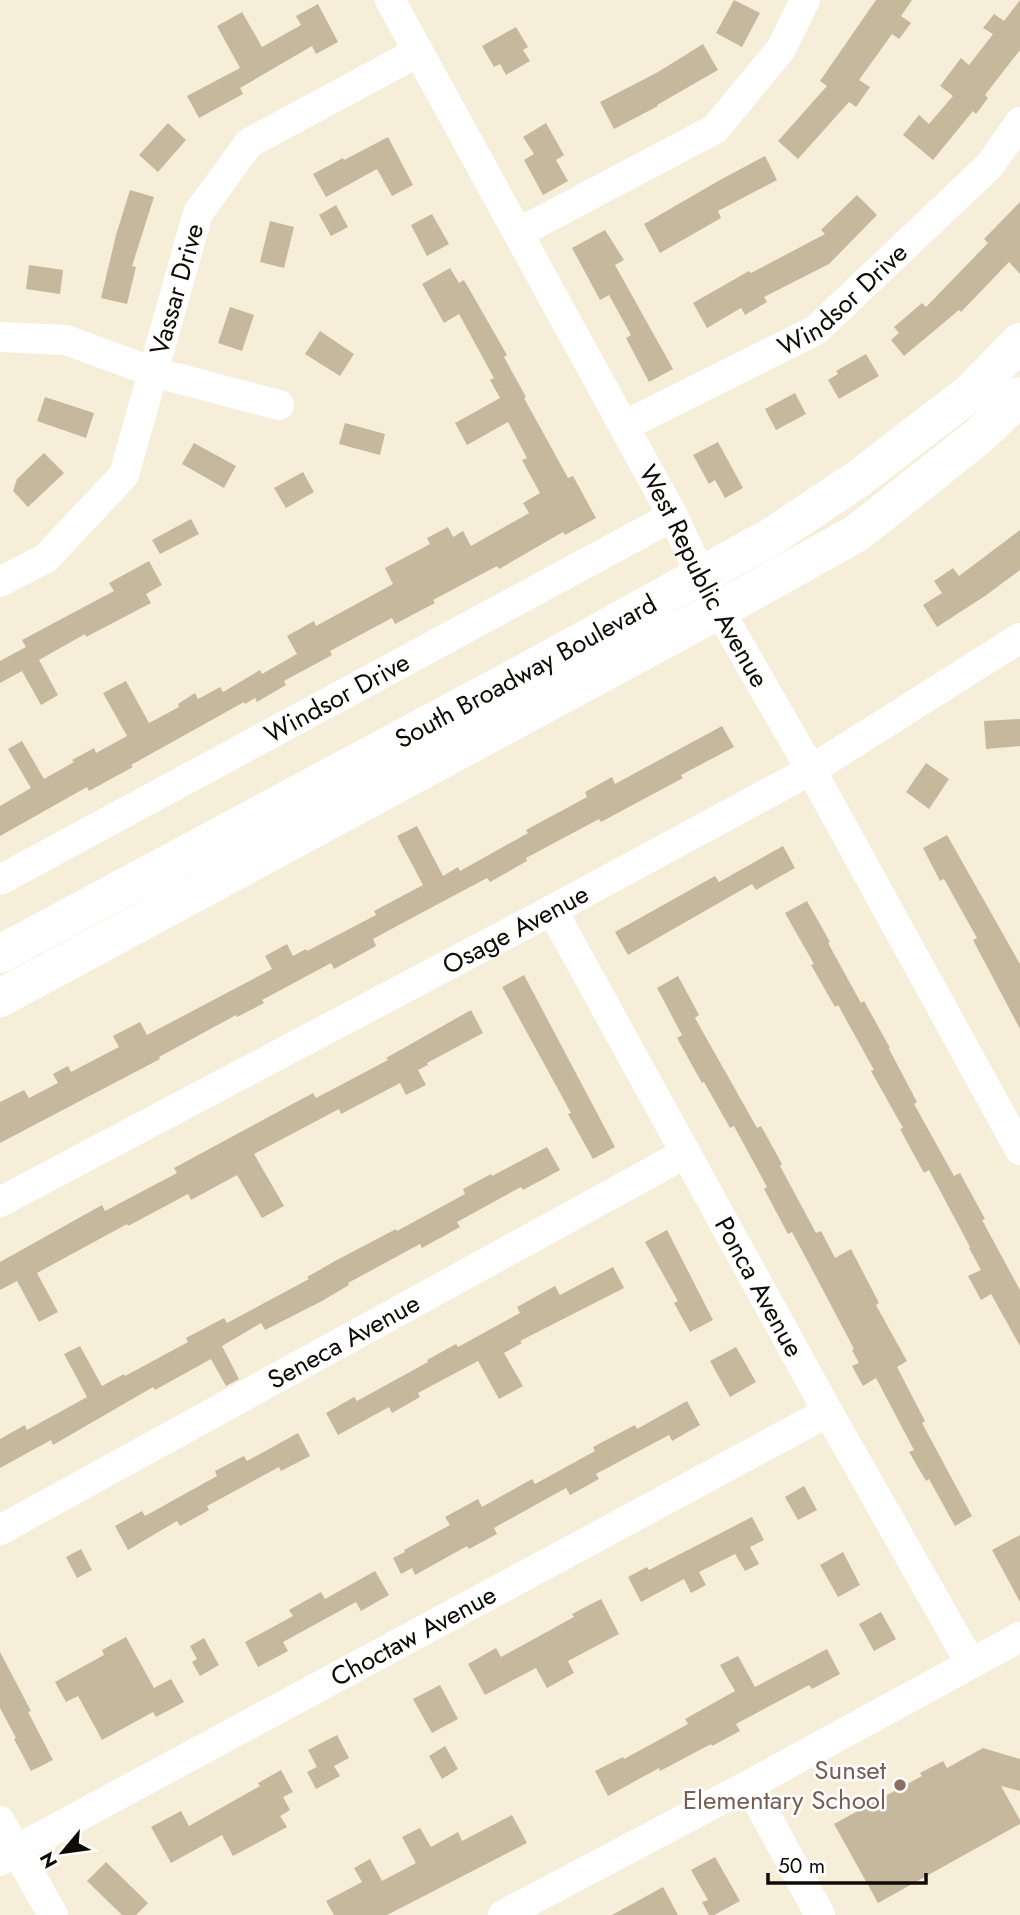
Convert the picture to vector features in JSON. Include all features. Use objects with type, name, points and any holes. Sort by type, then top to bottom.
[{"type":"main road","name":"South Broadway Boulevard","points":[[0,954],[538,666],[771,537],[858,479],[971,392],[1020,342]]},
{"type":"main road","name":"South Broadway Boulevard","points":[[0,998],[857,533],[980,435],[1020,396]]},
{"type":"street","name":"West Republic Avenue","points":[[390,0],[673,516],[719,610],[811,770],[1020,1150]]},
{"type":"street","points":[[518,233],[715,129],[781,49],[805,0]]},
{"type":"street","name":"Vassar Drive","points":[[0,582],[46,558],[124,475],[198,214],[249,143],[418,52]]},
{"type":"street","name":"Windsor Drive","points":[[624,426],[816,330],[990,165],[1020,122]]},
{"type":"street","points":[[0,337],[66,340],[153,372],[279,405]]},
{"type":"street","name":"Windsor Drive","points":[[0,880],[673,516]]},
{"type":"street","name":"Osage Avenue","points":[[0,1202],[552,911],[811,770],[1020,638]]},
{"type":"street","name":"Ponca Avenue","points":[[552,911],[828,1412],[971,1664]]},
{"type":"street","name":"Seneca Avenue","points":[[0,1530],[686,1153]]},
{"type":"street","name":"Choctaw Avenue","points":[[8,1855],[828,1412]]},
{"type":"street","points":[[503,1915],[749,1786],[1020,1637]]},
{"type":"street","points":[[749,1786],[820,1915]]},
{"type":"street","points":[[0,1821],[8,1855],[54,1915]]},
{"type":"building","points":[[734,0],[760,13],[742,47],[716,33]]},
{"type":"building","points":[[876,0],[912,0],[901,16],[911,23],[899,39],[892,34],[859,80],[870,87],[856,107],[849,102],[798,159],[778,141],[827,86],[820,81]]},
{"type":"building","points":[[1020,0],[1020,50],[985,95],[988,98],[976,114],[973,111],[933,160],[903,135],[919,115],[929,124],[953,96],[940,86],[961,58],[969,65],[993,34],[983,28],[994,14],[1004,21]]},
{"type":"building","points":[[318,4],[338,42],[316,54],[312,46],[240,88],[243,94],[199,118],[187,96],[240,68],[217,26],[242,12],[262,47],[301,25],[296,16]]},
{"type":"building","points":[[516,27],[528,47],[523,50],[530,61],[506,75],[500,64],[494,67],[482,46]]},
{"type":"building","points":[[703,44],[718,70],[614,129],[600,102],[658,72]]},
{"type":"building","points":[[168,123],[186,140],[158,172],[139,155]]},
{"type":"building","points":[[546,123],[564,155],[556,160],[568,181],[543,195],[524,160],[534,154],[523,137]]},
{"type":"building","points":[[388,137],[413,185],[392,196],[377,169],[326,197],[313,174]]},
{"type":"building","points":[[765,156],[777,180],[718,211],[721,218],[660,253],[644,224]]},
{"type":"building","points":[[130,190],[154,197],[132,266],[136,267],[127,304],[101,298]]},
{"type":"building","points":[[857,195],[877,215],[829,264],[764,297],[767,302],[745,315],[741,308],[707,328],[693,303],[749,271],[751,273],[825,234],[821,230]]},
{"type":"building","points":[[1020,202],[1020,274],[1009,262],[961,312],[959,310],[904,356],[891,340],[899,333],[894,327],[922,303],[926,307],[988,243],[984,239]]},
{"type":"building","points":[[336,205],[348,227],[331,236],[319,215]]},
{"type":"building","points":[[432,214],[449,244],[427,256],[411,225]]},
{"type":"building","points":[[270,221],[294,227],[284,268],[260,262]]},
{"type":"building","points":[[605,230],[624,260],[615,265],[673,369],[649,382],[626,338],[631,335],[609,295],[600,300],[572,248]]},
{"type":"building","points":[[29,265],[63,270],[60,294],[26,289]]},
{"type":"building","points":[[450,268],[459,283],[464,280],[507,355],[504,357],[526,397],[524,398],[568,478],[573,476],[596,518],[565,535],[563,532],[499,569],[497,566],[395,624],[392,618],[330,651],[332,655],[284,681],[286,685],[257,702],[255,698],[245,704],[244,702],[131,765],[133,767],[89,791],[87,787],[0,836],[0,806],[31,788],[8,749],[22,741],[44,779],[94,748],[96,753],[127,736],[103,693],[126,681],[149,723],[179,707],[178,704],[195,693],[198,699],[220,687],[223,692],[260,670],[262,674],[297,654],[287,636],[314,621],[316,626],[393,584],[385,568],[430,544],[427,538],[448,527],[453,537],[463,531],[471,546],[529,513],[523,503],[540,493],[522,460],[527,458],[508,422],[467,445],[455,423],[500,398],[490,380],[494,378],[459,314],[444,323],[422,284]]},
{"type":"building","points":[[230,307],[254,315],[242,351],[218,343]]},
{"type":"building","points":[[320,331],[354,354],[340,376],[305,354]]},
{"type":"building","points":[[866,354],[879,376],[839,399],[828,380],[838,374],[836,371]]},
{"type":"building","points":[[795,393],[806,414],[776,430],[765,409]]},
{"type":"building","points":[[45,397],[94,413],[86,438],[37,421]]},
{"type":"building","points":[[345,423],[385,434],[380,455],[339,444]]},
{"type":"building","points":[[718,442],[743,488],[725,498],[715,480],[709,484],[693,455]]},
{"type":"building","points":[[194,443],[236,466],[224,488],[182,464]]},
{"type":"building","points":[[44,453],[64,473],[28,507],[13,491],[17,479]]},
{"type":"building","points":[[303,472],[314,492],[286,508],[274,488]]},
{"type":"building","points":[[191,519],[199,534],[160,554],[152,540]]},
{"type":"building","points":[[1020,530],[1020,570],[937,627],[923,605],[942,593],[934,581],[953,568],[959,576]]},
{"type":"building","points":[[149,561],[162,585],[146,594],[151,603],[86,637],[85,634],[39,660],[58,695],[41,705],[22,671],[0,683],[0,661],[26,647],[22,640],[114,591],[109,583]]},
{"type":"building","points":[[1020,719],[1020,746],[986,749],[984,721]]},
{"type":"building","points":[[722,726],[734,747],[681,775],[683,778],[526,858],[527,861],[490,882],[487,878],[423,912],[373,939],[376,946],[334,969],[331,963],[262,1000],[264,1003],[237,1017],[236,1015],[159,1057],[160,1059],[0,1143],[0,1102],[24,1090],[29,1098],[58,1083],[53,1074],[68,1066],[71,1072],[119,1047],[113,1036],[140,1022],[147,1035],[272,969],[265,956],[287,944],[293,956],[306,949],[307,951],[376,915],[374,911],[423,885],[397,836],[417,826],[443,876],[458,867],[460,871],[528,833],[526,830],[587,797],[585,792],[612,777],[615,784]]},
{"type":"building","points":[[926,763],[949,779],[929,809],[906,792]]},
{"type":"building","points":[[947,835],[1020,964],[1020,1029],[973,940],[977,938],[944,879],[940,881],[923,848]]},
{"type":"building","points":[[783,846],[795,868],[756,890],[752,884],[628,955],[615,932],[715,876],[719,882]]},
{"type":"building","points":[[807,901],[861,1003],[864,1001],[890,1048],[917,1102],[914,1104],[954,1176],[960,1173],[1020,1290],[1020,1346],[991,1294],[981,1300],[968,1276],[981,1270],[970,1247],[929,1170],[924,1173],[900,1129],[903,1128],[871,1071],[874,1070],[838,1005],[835,1007],[811,965],[814,964],[785,913]]},
{"type":"building","points":[[524,975],[615,1147],[593,1159],[502,987]]},
{"type":"building","points":[[678,976],[699,1015],[695,1018],[757,1128],[761,1126],[816,1233],[821,1231],[835,1258],[851,1249],[879,1303],[876,1305],[907,1361],[897,1367],[925,1421],[922,1423],[972,1516],[955,1526],[929,1479],[926,1481],[909,1452],[914,1450],[876,1378],[863,1386],[852,1366],[859,1363],[852,1350],[854,1349],[792,1232],[788,1234],[764,1189],[767,1187],[734,1126],[730,1128],[677,1038],[682,1035],[657,988]]},
{"type":"building","points":[[471,1010],[483,1033],[418,1070],[426,1085],[406,1095],[400,1083],[341,1114],[339,1109],[254,1154],[284,1206],[262,1218],[237,1175],[191,1200],[188,1194],[37,1273],[58,1312],[39,1322],[17,1281],[0,1290],[0,1262],[102,1205],[105,1211],[177,1173],[174,1168],[313,1093],[316,1098],[388,1060],[386,1058]]},
{"type":"building","points":[[547,1147],[560,1170],[523,1190],[521,1187],[457,1222],[460,1227],[422,1248],[420,1244],[348,1283],[349,1285],[322,1301],[265,1330],[261,1323],[222,1346],[239,1379],[226,1386],[211,1359],[155,1390],[153,1387],[53,1445],[51,1440],[0,1468],[0,1439],[25,1425],[27,1430],[87,1397],[64,1354],[80,1346],[102,1386],[188,1342],[186,1338],[224,1318],[227,1323],[309,1279],[307,1277],[335,1261],[465,1194],[463,1189]]},
{"type":"building","points":[[667,1230],[713,1320],[690,1332],[674,1303],[678,1301],[645,1242]]},
{"type":"building","points":[[613,1267],[624,1288],[520,1341],[522,1343],[504,1353],[523,1386],[499,1399],[478,1361],[418,1393],[420,1397],[392,1413],[389,1407],[338,1435],[326,1413],[354,1397],[357,1401],[456,1344],[458,1347],[520,1313],[517,1307],[555,1286],[560,1295]]},
{"type":"building","points":[[736,1347],[756,1382],[730,1397],[710,1361]]},
{"type":"building","points":[[687,1401],[700,1425],[672,1441],[669,1435],[596,1474],[599,1479],[570,1495],[566,1488],[494,1528],[497,1534],[469,1549],[467,1546],[415,1575],[412,1568],[401,1574],[393,1558],[450,1525],[445,1517],[478,1499],[482,1507],[532,1479],[535,1484],[595,1451],[593,1447],[635,1425],[637,1429]]},
{"type":"building","points":[[298,1433],[310,1456],[281,1471],[279,1467],[207,1506],[209,1510],[180,1526],[177,1521],[128,1550],[115,1526],[142,1511],[145,1516],[217,1476],[215,1471],[244,1456],[247,1461]]},
{"type":"building","points":[[804,1486],[817,1510],[798,1520],[785,1497]]},
{"type":"building","points":[[752,1517],[764,1540],[750,1547],[759,1564],[745,1571],[735,1554],[699,1572],[706,1585],[691,1593],[684,1579],[641,1602],[628,1577],[647,1567],[649,1570]]},
{"type":"building","points":[[1020,1535],[1020,1602],[992,1550]]},
{"type":"building","points":[[81,1549],[92,1570],[77,1578],[66,1557]]},
{"type":"building","points":[[843,1552],[860,1585],[838,1597],[820,1565]]},
{"type":"building","points":[[375,1571],[389,1595],[361,1611],[356,1602],[283,1642],[288,1651],[258,1667],[245,1642],[293,1616],[289,1610],[321,1592],[325,1599]]},
{"type":"building","points":[[601,1599],[619,1634],[568,1661],[574,1673],[547,1688],[536,1668],[485,1695],[468,1664],[496,1648],[501,1657]]},
{"type":"building","points":[[881,1612],[896,1639],[874,1651],[859,1624]]},
{"type":"building","points":[[126,1637],[154,1688],[171,1679],[184,1702],[156,1717],[153,1712],[102,1740],[78,1696],[66,1702],[55,1682],[104,1655],[102,1650]]},
{"type":"building","points":[[204,1638],[219,1665],[200,1676],[192,1662],[197,1659],[190,1646]]},
{"type":"building","points":[[827,1649],[840,1674],[812,1689],[809,1685],[736,1724],[740,1731],[660,1771],[659,1768],[608,1796],[595,1771],[623,1757],[624,1759],[688,1724],[685,1719],[735,1691],[720,1665],[738,1656],[755,1687]]},
{"type":"building","points":[[0,1652],[53,1760],[31,1771],[0,1708]]},
{"type":"building","points":[[440,1685],[458,1719],[432,1733],[413,1699]]},
{"type":"building","points":[[337,1735],[349,1758],[334,1766],[340,1776],[316,1789],[307,1772],[317,1767],[308,1750]]},
{"type":"building","points":[[445,1746],[458,1769],[442,1779],[429,1756]]},
{"type":"building","points":[[983,1748],[1020,1759],[1020,1791],[1001,1786],[1020,1824],[878,1903],[834,1824],[922,1776],[920,1773],[943,1761],[947,1768]]},
{"type":"building","points":[[281,1770],[293,1792],[283,1797],[290,1810],[280,1816],[287,1827],[233,1856],[222,1835],[171,1863],[151,1827],[181,1811],[189,1826],[260,1786],[258,1783]]},
{"type":"building","points":[[512,1815],[527,1843],[387,1915],[334,1915],[326,1901],[362,1882],[354,1868],[370,1859],[382,1881],[416,1863],[402,1837],[420,1828],[431,1847],[458,1832],[462,1841]]},
{"type":"building","points":[[715,1857],[740,1901],[709,1915],[702,1902],[708,1900],[691,1870]]},
{"type":"building","points":[[106,1862],[148,1903],[136,1915],[122,1915],[87,1881]]},
{"type":"building","points":[[663,1887],[678,1915],[612,1915]]},
{"type":"place","name":"Sunset Elementary School","points":[[900,1785]]}]
